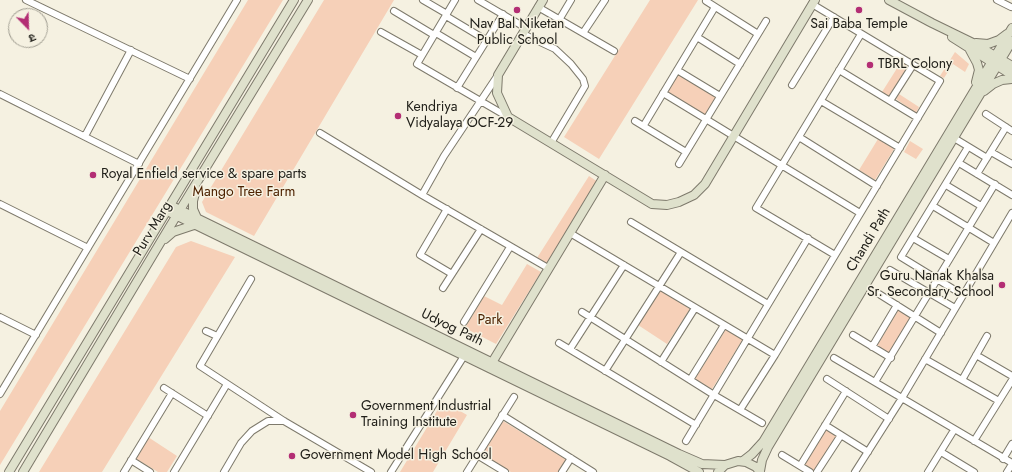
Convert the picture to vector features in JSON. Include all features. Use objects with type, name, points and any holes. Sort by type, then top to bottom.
[{"type":"main road","name":"Purv Marg","points":[[9,472],[294,0]]},
{"type":"main road","name":"Purv Marg","points":[[23,472],[199,178],[308,0]]},
{"type":"main road","points":[[889,0],[932,23],[996,61],[1012,75]]},
{"type":"main road","points":[[541,4],[498,75],[497,93],[508,117],[652,204],[666,205],[679,202],[694,195],[705,184],[813,2]]},
{"type":"main road","points":[[971,46],[988,44],[999,40],[1011,30]]},
{"type":"main road","name":"Chandi Path","points":[[743,461],[763,442],[996,61],[1011,30]]},
{"type":"main road","name":"Chandi Path","points":[[996,61],[1012,41]]},
{"type":"main road","points":[[971,46],[979,70],[977,92]]},
{"type":"main road","points":[[996,61],[1012,66]]},
{"type":"main road","points":[[977,92],[1002,80],[1012,79]]},
{"type":"main road","name":"Chandi Path","points":[[760,472],[762,460],[768,447],[954,138],[977,92]]},
{"type":"main road","points":[[491,365],[604,175]]},
{"type":"main road","points":[[158,246],[173,232],[196,221],[193,201],[199,178]]},
{"type":"main road","name":"Udyog Path","points":[[168,208],[678,454],[702,464],[725,465],[735,461],[743,461]]},
{"type":"main road","name":"Udyog Path","points":[[196,221],[464,356],[491,365],[699,472]]},
{"type":"main road","points":[[743,461],[756,467],[760,472]]},
{"type":"main road","points":[[718,472],[725,465]]},
{"type":"street","points":[[26,0],[190,79]]},
{"type":"street","points":[[0,394],[237,0]]},
{"type":"street","points":[[423,0],[486,40]]},
{"type":"street","points":[[455,0],[417,64],[508,117]]},
{"type":"street","points":[[478,0],[503,14],[524,31],[555,49],[571,64],[583,79],[585,86],[551,143]]},
{"type":"street","points":[[559,20],[571,0]]},
{"type":"street","points":[[583,33],[605,0]]},
{"type":"street","points":[[997,0],[1011,7]]},
{"type":"street","points":[[706,1],[758,34]]},
{"type":"street","points":[[740,410],[775,356],[940,81],[861,34],[813,2]]},
{"type":"street","points":[[541,4],[559,20],[614,52]]},
{"type":"street","points":[[644,125],[715,6]]},
{"type":"street","points":[[394,11],[476,57]]},
{"type":"street","points":[[457,88],[503,14]]},
{"type":"street","points":[[792,86],[834,17]]},
{"type":"street","points":[[679,164],[766,21]]},
{"type":"street","points":[[381,32],[422,55]]},
{"type":"street","points":[[835,255],[756,208],[861,34]]},
{"type":"street","points":[[697,37],[740,64]]},
{"type":"street","points":[[85,136],[131,50]]},
{"type":"street","points":[[890,101],[913,64]]},
{"type":"street","points":[[677,70],[720,96]]},
{"type":"street","points":[[839,70],[918,118]]},
{"type":"street","points":[[422,195],[444,156],[498,75]]},
{"type":"street","points":[[663,93],[860,213]]},
{"type":"street","points":[[0,94],[139,164]]},
{"type":"street","points":[[821,101],[900,148]]},
{"type":"street","points":[[978,174],[991,152],[1009,129],[986,114]]},
{"type":"street","points":[[635,121],[644,125],[686,152]]},
{"type":"street","points":[[320,133],[422,195],[548,268]]},
{"type":"street","points":[[799,137],[877,186]]},
{"type":"street","points":[[954,138],[987,158]]},
{"type":"street","points":[[963,295],[901,256],[968,147]]},
{"type":"street","points":[[991,152],[1012,164]]},
{"type":"street","points":[[959,163],[1012,195]]},
{"type":"street","points":[[875,382],[916,317],[937,278],[995,184]]},
{"type":"street","points":[[946,185],[981,206]]},
{"type":"street","points":[[0,204],[88,248]]},
{"type":"street","points":[[933,206],[994,243]]},
{"type":"street","points":[[447,209],[420,255],[452,274]]},
{"type":"street","points":[[855,472],[902,398],[1012,213]]},
{"type":"street","points":[[631,222],[768,304]]},
{"type":"street","points":[[443,288],[481,229]]},
{"type":"street","points":[[570,233],[775,356]]},
{"type":"street","points":[[686,442],[808,238]]},
{"type":"street","points":[[913,238],[949,259]]},
{"type":"street","points":[[464,322],[510,246]]},
{"type":"street","points":[[605,371],[681,252]]},
{"type":"street","points":[[570,349],[624,265]]},
{"type":"street","points":[[890,270],[955,308]]},
{"type":"street","points":[[251,279],[200,366],[284,420],[372,472]]},
{"type":"street","points":[[879,294],[941,333]]},
{"type":"street","points":[[872,346],[897,305]]},
{"type":"street","points":[[661,362],[695,308]]},
{"type":"street","points":[[582,312],[714,395],[762,423]]},
{"type":"street","points":[[0,318],[36,335]]},
{"type":"street","points":[[690,380],[724,325]]},
{"type":"street","points":[[206,331],[217,336]]},
{"type":"street","points":[[853,335],[891,358]]},
{"type":"street","points":[[962,380],[987,336]]},
{"type":"street","points":[[559,343],[696,425]]},
{"type":"street","points":[[976,355],[1012,376]]},
{"type":"street","points":[[391,472],[464,356]]},
{"type":"street","points":[[834,358],[1012,464],[1007,472]]},
{"type":"street","points":[[925,358],[999,402]]},
{"type":"street","points":[[827,379],[889,419]]},
{"type":"street","points":[[974,441],[1012,380]]},
{"type":"street","points":[[174,472],[227,384]]},
{"type":"street","points":[[164,388],[208,416]]},
{"type":"street","points":[[800,466],[846,391]]},
{"type":"street","points":[[124,472],[172,393]]},
{"type":"street","points":[[467,472],[514,397]]},
{"type":"street","points":[[502,415],[594,472]]},
{"type":"street","points":[[224,472],[241,443],[252,431],[268,422],[284,420]]},
{"type":"street","points":[[825,425],[868,452]]},
{"type":"street","points":[[928,472],[954,430]]},
{"type":"street","points":[[817,472],[841,435]]},
{"type":"street","points":[[1003,459],[1012,444]]},
{"type":"street","points":[[940,452],[974,472]]},
{"type":"street","points":[[477,455],[505,472]]},
{"type":"street","points":[[782,455],[810,472]]},
{"type":"street","points":[[562,472],[571,458]]},
{"type":"street","points":[[131,460],[150,472]]},
{"type":"green space","name":"Mango Tree Farm","points":[[248,0],[283,0],[0,465],[0,411]]},
{"type":"green space","name":"Mango Tree Farm","points":[[324,0],[394,0],[254,236],[206,212],[202,202]]},
{"type":"green space","points":[[650,0],[698,0],[599,159],[564,137]]},
{"type":"green space","points":[[955,52],[969,64],[965,72],[953,64],[944,78],[940,76]]},
{"type":"green space","points":[[901,62],[908,66],[889,96],[882,92]]},
{"type":"green space","points":[[678,74],[717,98],[706,116],[667,92]]},
{"type":"green space","points":[[899,94],[919,107],[916,113],[896,99]]},
{"type":"green space","points":[[878,139],[894,149],[875,180],[859,170]]},
{"type":"green space","points":[[910,141],[923,149],[916,159],[904,152]]},
{"type":"green space","points":[[589,176],[598,182],[547,264],[537,258]]},
{"type":"green space","name":"Mango Tree Farm","points":[[191,241],[235,257],[102,472],[39,472],[176,247]]},
{"type":"green space","name":"Park","points":[[527,264],[541,272],[496,344],[465,328],[484,296],[502,305]]},
{"type":"green space","points":[[660,290],[690,309],[667,344],[638,325]]},
{"type":"green space","points":[[899,309],[912,317],[890,354],[877,346]]},
{"type":"green space","points":[[726,329],[743,339],[712,389],[695,379]]},
{"type":"green space","points":[[443,401],[467,415],[433,472],[400,472]]},
{"type":"green space","points":[[503,421],[567,460],[560,472],[511,472],[482,454]]},
{"type":"green space","points":[[824,428],[837,436],[814,472],[802,465]]},
{"type":"green space","points":[[148,437],[177,456],[167,472],[158,472],[135,458]]},
{"type":"place","name":"Nav Bal Niketan Public School","points":[[517,10]]},
{"type":"place","name":"Sai Baba Temple","points":[[859,10]]},
{"type":"place","name":"TBRL Colony","points":[[870,65]]},
{"type":"place","name":"Kendriya Vidyalaya OCF-29","points":[[398,116]]},
{"type":"place","name":"Royal Enfield service & spare parts","points":[[93,175]]},
{"type":"place","name":"Guru Nanak Khalsa Sr. Secondary School","points":[[1002,285]]},
{"type":"place","name":"Government Industrial Training Institute","points":[[353,415]]},
{"type":"place","name":"Government Model High School","points":[[292,456]]}]
